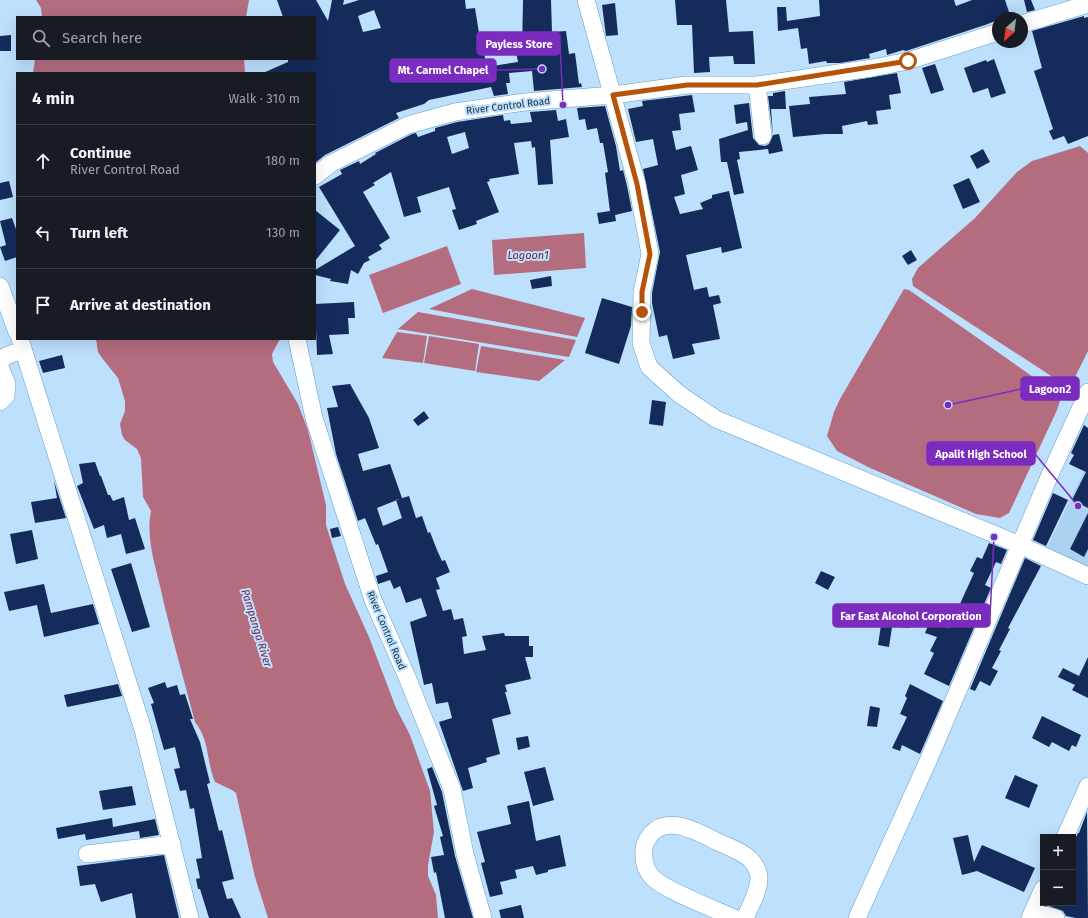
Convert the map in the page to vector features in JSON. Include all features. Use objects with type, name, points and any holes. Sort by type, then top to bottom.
[{"type":"street","points":[[586,0],[637,184],[650,254],[642,292],[641,343],[648,367],[679,394],[716,419],[1020,545],[1088,576]]},
{"type":"street","points":[[1028,22],[1088,4]]},
{"type":"street","name":"River Control Road","points":[[316,175],[330,164],[408,125],[454,112],[565,97],[613,95],[687,85],[757,85],[908,61],[992,34]]},
{"type":"street","points":[[757,85],[763,136]]},
{"type":"street","points":[[0,286],[16,329]]},
{"type":"street","name":"River Control Road","points":[[297,340],[314,418],[373,600],[407,677],[452,789],[465,854],[483,918]]},
{"type":"street","points":[[0,363],[1,359],[22,344],[143,730],[190,918]]},
{"type":"street","points":[[0,367],[7,384],[6,396],[0,402]]},
{"type":"street","points":[[857,918],[928,761],[1052,470],[1088,392]]},
{"type":"street","points":[[1067,834],[1084,804],[1088,786]]},
{"type":"street","points":[[734,918],[671,889],[653,878],[646,869],[644,848],[647,839],[654,831],[661,827],[670,825],[682,827],[738,851],[750,860],[756,868],[759,877],[758,887],[745,918]]},
{"type":"street","points":[[87,854],[172,844]]},
{"type":"street","points":[[1040,896],[1032,915],[1056,918]]},
{"type":"shaded area","points":[[1088,463],[1088,569],[1046,550]]},
{"type":"water","points":[[36,0],[249,0],[246,16],[42,16],[41,8]]},
{"type":"water","points":[[35,60],[244,60],[245,72],[33,72]]},
{"type":"water","points":[[1080,146],[1088,153],[1088,351],[1072,383],[1065,385],[913,286],[912,279],[918,268],[975,218],[1017,172],[1032,161]]},
{"type":"water","name":"Lagoon1","points":[[584,233],[586,268],[494,275],[492,240]]},
{"type":"water","points":[[447,246],[461,284],[383,313],[369,275]]},
{"type":"water","points":[[472,289],[585,318],[577,337],[429,309]]},
{"type":"water","points":[[904,289],[909,290],[1056,393],[1060,401],[1009,513],[1000,518],[976,514],[868,467],[837,451],[827,436],[834,412],[840,399]]},
{"type":"water","points":[[418,312],[576,340],[569,357],[398,329]]},
{"type":"water","points":[[397,332],[427,336],[423,363],[382,358]]},
{"type":"water","points":[[429,336],[479,344],[475,371],[424,363]]},
{"type":"water","name":"Pampanga River","points":[[96,340],[279,340],[272,354],[273,362],[298,404],[308,430],[326,505],[326,525],[345,584],[369,637],[396,708],[410,735],[430,791],[434,832],[428,865],[428,876],[436,895],[438,918],[268,918],[255,877],[236,793],[215,782],[206,744],[200,729],[195,722],[153,558],[149,530],[151,511],[143,497],[141,458],[137,449],[125,440],[122,435],[120,424],[125,411],[125,401],[118,378],[98,352]]},
{"type":"water","points":[[481,346],[565,360],[539,381],[476,372]]},
{"type":"building","points":[[277,0],[316,0],[328,21],[332,0],[344,0],[343,5],[359,0],[465,0],[466,9],[475,8],[479,33],[482,32],[486,67],[518,62],[516,52],[522,51],[523,0],[551,0],[552,32],[566,31],[569,54],[575,53],[579,84],[581,83],[582,87],[534,91],[532,71],[509,73],[510,83],[506,83],[508,94],[494,96],[491,87],[429,100],[424,104],[396,113],[399,118],[325,155],[316,162],[316,72],[265,72],[288,62],[288,60],[316,60],[316,16],[283,16]],"holes":[[[374,10],[381,28],[363,32],[358,16]]]},
{"type":"building","points":[[675,0],[726,0],[729,32],[753,31],[755,64],[734,64],[733,56],[709,57],[710,72],[694,73],[692,25],[677,25]]},
{"type":"building","points":[[819,0],[954,0],[956,6],[972,0],[1005,0],[1009,12],[992,12],[992,22],[906,51],[903,50],[887,55],[886,49],[869,54],[870,58],[840,63],[827,63],[826,61],[809,64],[807,48],[801,49],[798,28],[778,31],[777,7],[786,7],[787,21],[820,16]]},
{"type":"building","points":[[1024,0],[1031,0],[1035,10],[1027,12]]},
{"type":"building","points":[[615,3],[618,35],[606,36],[602,5]]},
{"type":"building","points":[[1084,16],[1084,18],[1088,17],[1088,136],[1068,144],[1064,136],[1053,140],[1049,131],[1053,129],[1034,71],[1042,68],[1032,31]]},
{"type":"building","points":[[11,35],[11,51],[0,51],[0,36]]},
{"type":"building","points":[[994,59],[1006,93],[991,98],[988,88],[973,93],[964,68],[986,60],[987,62]]},
{"type":"building","points":[[935,64],[944,90],[931,94],[922,68]]},
{"type":"building","points":[[897,73],[901,93],[889,95],[891,109],[876,111],[878,124],[868,125],[867,121],[842,126],[843,134],[793,137],[789,106],[810,104],[809,97],[846,94],[844,82]]},
{"type":"building","points":[[785,91],[786,109],[771,109],[773,135],[768,96],[773,96],[773,93]]},
{"type":"building","points":[[692,95],[695,112],[679,114],[681,130],[672,131],[676,150],[691,146],[698,170],[681,175],[685,194],[674,197],[680,214],[703,209],[700,203],[712,198],[712,195],[729,191],[742,248],[722,253],[721,247],[686,255],[694,290],[707,287],[709,297],[719,295],[721,303],[713,305],[720,339],[692,344],[695,354],[673,359],[667,335],[659,337],[652,303],[652,293],[660,252],[643,169],[658,165],[653,139],[636,142],[628,109],[643,106],[642,101]]},
{"type":"building","points":[[749,103],[753,138],[759,145],[765,146],[769,144],[773,135],[779,134],[783,151],[769,154],[768,149],[739,152],[740,159],[737,160],[744,193],[734,195],[727,162],[721,162],[719,139],[748,130],[747,122],[736,124],[734,105]]},
{"type":"building","points":[[605,106],[616,146],[620,171],[623,170],[632,211],[615,215],[616,221],[599,224],[597,213],[610,211],[605,173],[608,172],[603,143],[600,143],[597,128],[587,130],[585,119],[579,120],[577,108]]},
{"type":"building","points":[[556,110],[558,121],[566,119],[569,137],[550,140],[553,184],[538,185],[535,147],[532,148],[531,141],[514,143],[519,174],[489,179],[490,181],[487,182],[499,212],[476,221],[477,224],[459,230],[452,210],[456,209],[449,187],[417,197],[421,212],[404,217],[391,172],[373,183],[375,185],[363,192],[390,238],[379,245],[382,249],[368,257],[370,260],[364,263],[358,274],[351,270],[348,284],[330,281],[331,279],[316,275],[316,269],[355,246],[319,187],[342,174],[340,170],[359,161],[360,164],[376,154],[375,153],[412,134],[416,133],[418,137],[435,131],[435,128],[457,122],[503,115],[504,121],[510,120],[511,124],[532,122],[530,112]],"holes":[[[465,132],[469,148],[452,154],[447,137]]]},
{"type":"building","points":[[983,149],[990,162],[977,169],[970,156]]},
{"type":"building","points":[[969,178],[980,202],[963,209],[953,185]]},
{"type":"building","points":[[9,181],[13,197],[0,200],[0,183]]},
{"type":"building","points":[[316,211],[340,230],[316,260]]},
{"type":"building","points":[[12,218],[16,229],[16,257],[5,261],[0,247],[6,245],[0,221]]},
{"type":"building","points":[[911,250],[917,260],[908,265],[902,256]]},
{"type":"building","points":[[551,276],[552,286],[532,289],[530,280]]},
{"type":"building","points":[[602,298],[632,307],[631,326],[619,364],[585,353]]},
{"type":"building","points":[[354,302],[355,318],[348,318],[349,334],[329,335],[333,354],[317,355],[316,304]]},
{"type":"building","points":[[62,355],[65,368],[43,373],[39,361]]},
{"type":"building","points":[[350,384],[369,418],[379,448],[358,454],[363,471],[390,464],[402,498],[400,499],[409,496],[416,518],[422,516],[428,533],[430,532],[442,561],[445,560],[450,572],[436,578],[440,589],[436,590],[443,611],[451,609],[454,620],[463,618],[467,636],[462,637],[464,654],[486,650],[482,636],[504,633],[505,636],[529,636],[529,646],[533,646],[533,657],[525,657],[531,679],[505,685],[507,692],[505,692],[511,714],[492,719],[500,754],[486,758],[487,762],[468,768],[473,788],[463,791],[439,722],[452,718],[448,702],[436,704],[432,683],[424,685],[410,622],[427,616],[421,598],[406,603],[400,586],[394,589],[390,580],[378,584],[376,576],[388,572],[378,544],[376,545],[365,518],[358,521],[336,454],[327,408],[338,407],[332,386]],"holes":[[[396,500],[402,518],[383,526],[377,508]]]},
{"type":"building","points":[[652,400],[666,402],[663,426],[649,424]]},
{"type":"building","points":[[424,411],[429,418],[418,426],[413,420]]},
{"type":"building","points":[[1084,425],[1088,428],[1088,508],[1072,500],[1086,472],[1069,464],[1074,455],[1071,453]]},
{"type":"building","points":[[95,462],[108,495],[110,495],[113,501],[124,497],[129,520],[135,518],[145,549],[126,554],[121,534],[107,538],[104,525],[94,529],[77,486],[83,483],[79,464]]},
{"type":"building","points":[[54,481],[66,518],[35,523],[31,502],[57,498]]},
{"type":"building","points":[[1053,493],[1068,500],[1046,546],[1033,540]]},
{"type":"building","points":[[1088,513],[1088,549],[1084,557],[1070,549]]},
{"type":"building","points":[[338,527],[341,536],[332,538],[330,529]]},
{"type":"building","points":[[32,530],[38,559],[16,564],[10,534]]},
{"type":"building","points":[[989,543],[1007,550],[1001,564],[996,562],[985,585],[991,588],[949,686],[924,674],[934,653],[930,651],[937,637],[925,633],[929,623],[949,628],[974,573],[970,571],[977,557],[982,559]]},
{"type":"building","points":[[1025,558],[1041,566],[1008,628],[1010,629],[992,668],[998,671],[990,686],[980,681],[975,691],[970,689]]},
{"type":"building","points":[[131,563],[150,627],[132,632],[111,569]]},
{"type":"building","points":[[821,571],[835,577],[828,590],[815,583]]},
{"type":"building","points":[[44,584],[51,613],[93,604],[99,624],[44,637],[37,605],[9,611],[4,592]]},
{"type":"building","points":[[900,615],[911,616],[910,628],[899,627]]},
{"type":"building","points":[[881,625],[892,627],[889,647],[878,645]]},
{"type":"building","points":[[1088,657],[1088,698],[1072,690],[1075,685],[1058,677],[1063,668],[1079,676]]},
{"type":"building","points":[[165,682],[167,688],[177,685],[180,695],[185,694],[193,719],[190,719],[200,742],[210,783],[207,784],[219,831],[222,830],[234,879],[222,882],[227,899],[232,898],[241,918],[209,918],[200,889],[198,889],[196,879],[200,878],[196,859],[202,858],[194,808],[190,809],[186,790],[180,791],[174,769],[180,768],[175,747],[164,750],[151,704],[154,703],[148,688]]},
{"type":"building","points":[[118,684],[122,696],[67,707],[64,695]]},
{"type":"building","points":[[910,684],[943,701],[920,754],[902,745],[900,751],[892,748],[907,717],[900,714],[907,698],[905,696]]},
{"type":"building","points":[[870,706],[880,708],[877,727],[867,726]]},
{"type":"building","points":[[1042,716],[1081,735],[1076,747],[1072,745],[1069,751],[1052,742],[1049,747],[1032,738]]},
{"type":"building","points":[[528,736],[530,747],[518,750],[516,738]]},
{"type":"building","points":[[432,767],[442,792],[455,856],[473,918],[445,918],[436,872],[434,873],[431,857],[444,855],[440,837],[443,836],[434,806],[437,805],[427,769]]},
{"type":"building","points":[[545,767],[554,800],[533,806],[524,772]]},
{"type":"building","points":[[1015,775],[1038,785],[1029,808],[1005,798]]},
{"type":"building","points":[[132,786],[136,805],[103,810],[99,791]]},
{"type":"building","points":[[529,801],[536,841],[560,835],[566,866],[548,870],[548,872],[536,875],[533,866],[515,870],[517,878],[500,882],[503,894],[490,897],[481,863],[485,862],[477,832],[511,824],[507,806]]},
{"type":"building","points":[[1087,812],[1088,918],[1066,916],[1063,911],[1049,906],[1076,906],[1076,837]]},
{"type":"building","points":[[112,818],[113,827],[155,819],[159,835],[140,838],[139,831],[86,840],[85,834],[58,839],[56,828]]},
{"type":"building","points":[[968,835],[974,862],[982,845],[1035,868],[1024,892],[977,871],[962,875],[953,838]]},
{"type":"building","points":[[164,855],[179,918],[136,918],[132,893],[101,902],[95,884],[80,886],[77,866]]},
{"type":"building","points":[[521,905],[524,918],[501,918],[499,910]]},
{"type":"place","name":"Mt. Carmel Chapel","points":[[542,69]]},
{"type":"place","name":"Payless Store","points":[[563,105]]},
{"type":"place","name":"Lagoon2","points":[[948,405]]},
{"type":"place","name":"Apalit High School","points":[[1078,506]]},
{"type":"place","name":"Far East Alcohol Corporation","points":[[994,537]]},
{"type":"route","points":[[642,312],[642,292],[650,254],[637,184],[613,95],[687,85],[757,85],[872,68],[908,61]]}]
